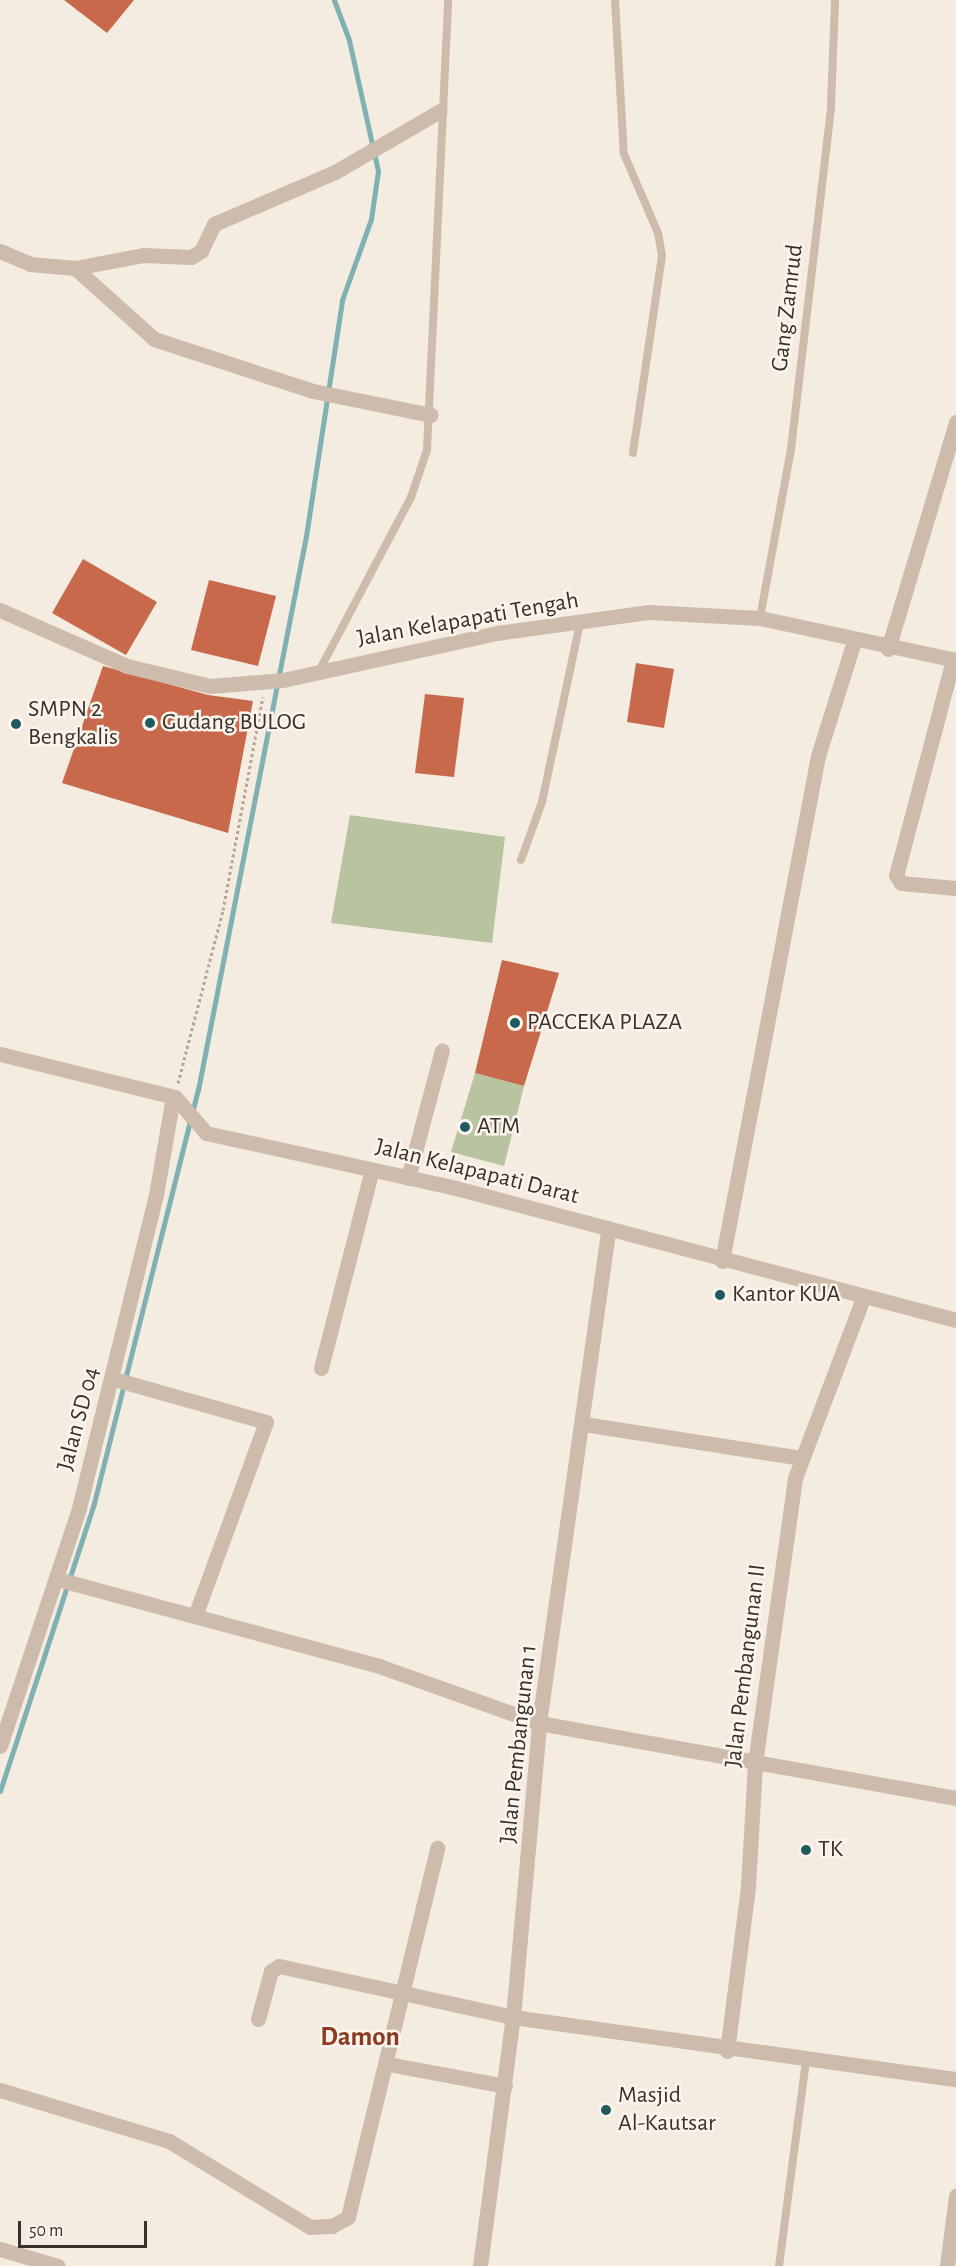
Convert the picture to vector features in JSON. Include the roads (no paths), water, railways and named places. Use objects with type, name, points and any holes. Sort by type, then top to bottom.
[{"type":"street","points":[[0,251],[30,264],[75,268],[143,255],[191,257],[201,251],[214,224],[351,162],[383,140],[440,111]]},
{"type":"street","points":[[75,268],[144,334],[313,392],[431,415]]},
{"type":"street","points":[[888,649],[956,422]]},
{"type":"street","name":"Jalan Kelapapati Tengah","points":[[0,610],[168,679],[210,686],[283,680],[497,633],[680,611],[760,618],[888,649],[954,660]]},
{"type":"street","points":[[722,1261],[818,756],[854,641]]},
{"type":"street","points":[[954,660],[896,875],[901,883],[956,888]]},
{"type":"street","points":[[408,1178],[442,1050]]},
{"type":"street","points":[[0,1054],[174,1097]]},
{"type":"street","name":"Jalan Kelapapati Darat","points":[[174,1097],[206,1133],[408,1178],[609,1228],[722,1261],[956,1320]]},
{"type":"street","name":"Jalan SD 04","points":[[0,1746],[66,1582],[120,1381],[174,1097]]},
{"type":"street","points":[[321,1368],[372,1170]]},
{"type":"street","name":"Jalan Pembangunan 1","points":[[480,2266],[513,2017],[539,1724],[584,1424],[609,1228]]},
{"type":"street","name":"Jalan Pembangunan II","points":[[727,2051],[748,1886],[755,1763],[802,1458],[863,1298]]},
{"type":"street","points":[[120,1381],[266,1422],[195,1616]]},
{"type":"street","points":[[584,1424],[802,1458]]},
{"type":"street","points":[[66,1582],[379,1666],[539,1724],[956,1798]]},
{"type":"street","points":[[0,2090],[169,2141],[310,2227],[332,2226],[348,2217],[388,2064],[436,1848]]},
{"type":"street","points":[[258,2019],[271,1971],[279,1966],[403,1991],[513,2017],[727,2051],[956,2079]]},
{"type":"street","points":[[388,2064],[505,2086]]},
{"type":"street","points":[[947,2266],[956,2196]]},
{"type":"street","points":[[0,2249],[58,2266]]},
{"type":"lane","points":[[319,671],[411,497],[431,415],[440,111],[449,48],[448,0]]},
{"type":"lane","points":[[615,0],[624,154],[658,233],[662,256],[633,453]]},
{"type":"lane","name":"Gang Zamrud","points":[[760,618],[791,448],[831,106],[835,0]]},
{"type":"lane","points":[[521,860],[542,802],[580,623]]},
{"type":"lane","points":[[779,2266],[806,2062]]},
{"type":"waterway","points":[[0,1791],[94,1503],[198,1090],[306,536],[342,300],[371,219],[378,171],[349,40],[334,0]]},
{"type":"place","name":"Gudang BULOG","points":[[150,723]]},
{"type":"place","name":"SMPN 2 Bengkalis","points":[[16,724]]},
{"type":"place","name":"PACCEKA PLAZA","points":[[515,1023]]},
{"type":"place","name":"ATM","points":[[465,1127]]},
{"type":"place","name":"Kantor KUA","points":[[720,1295]]},
{"type":"place","name":"TK","points":[[806,1850]]},
{"type":"place","name":"Masjid Al-Kautsar","points":[[606,2110]]},
{"type":"district","name":"Damon","points":[[360,2037]]}]
